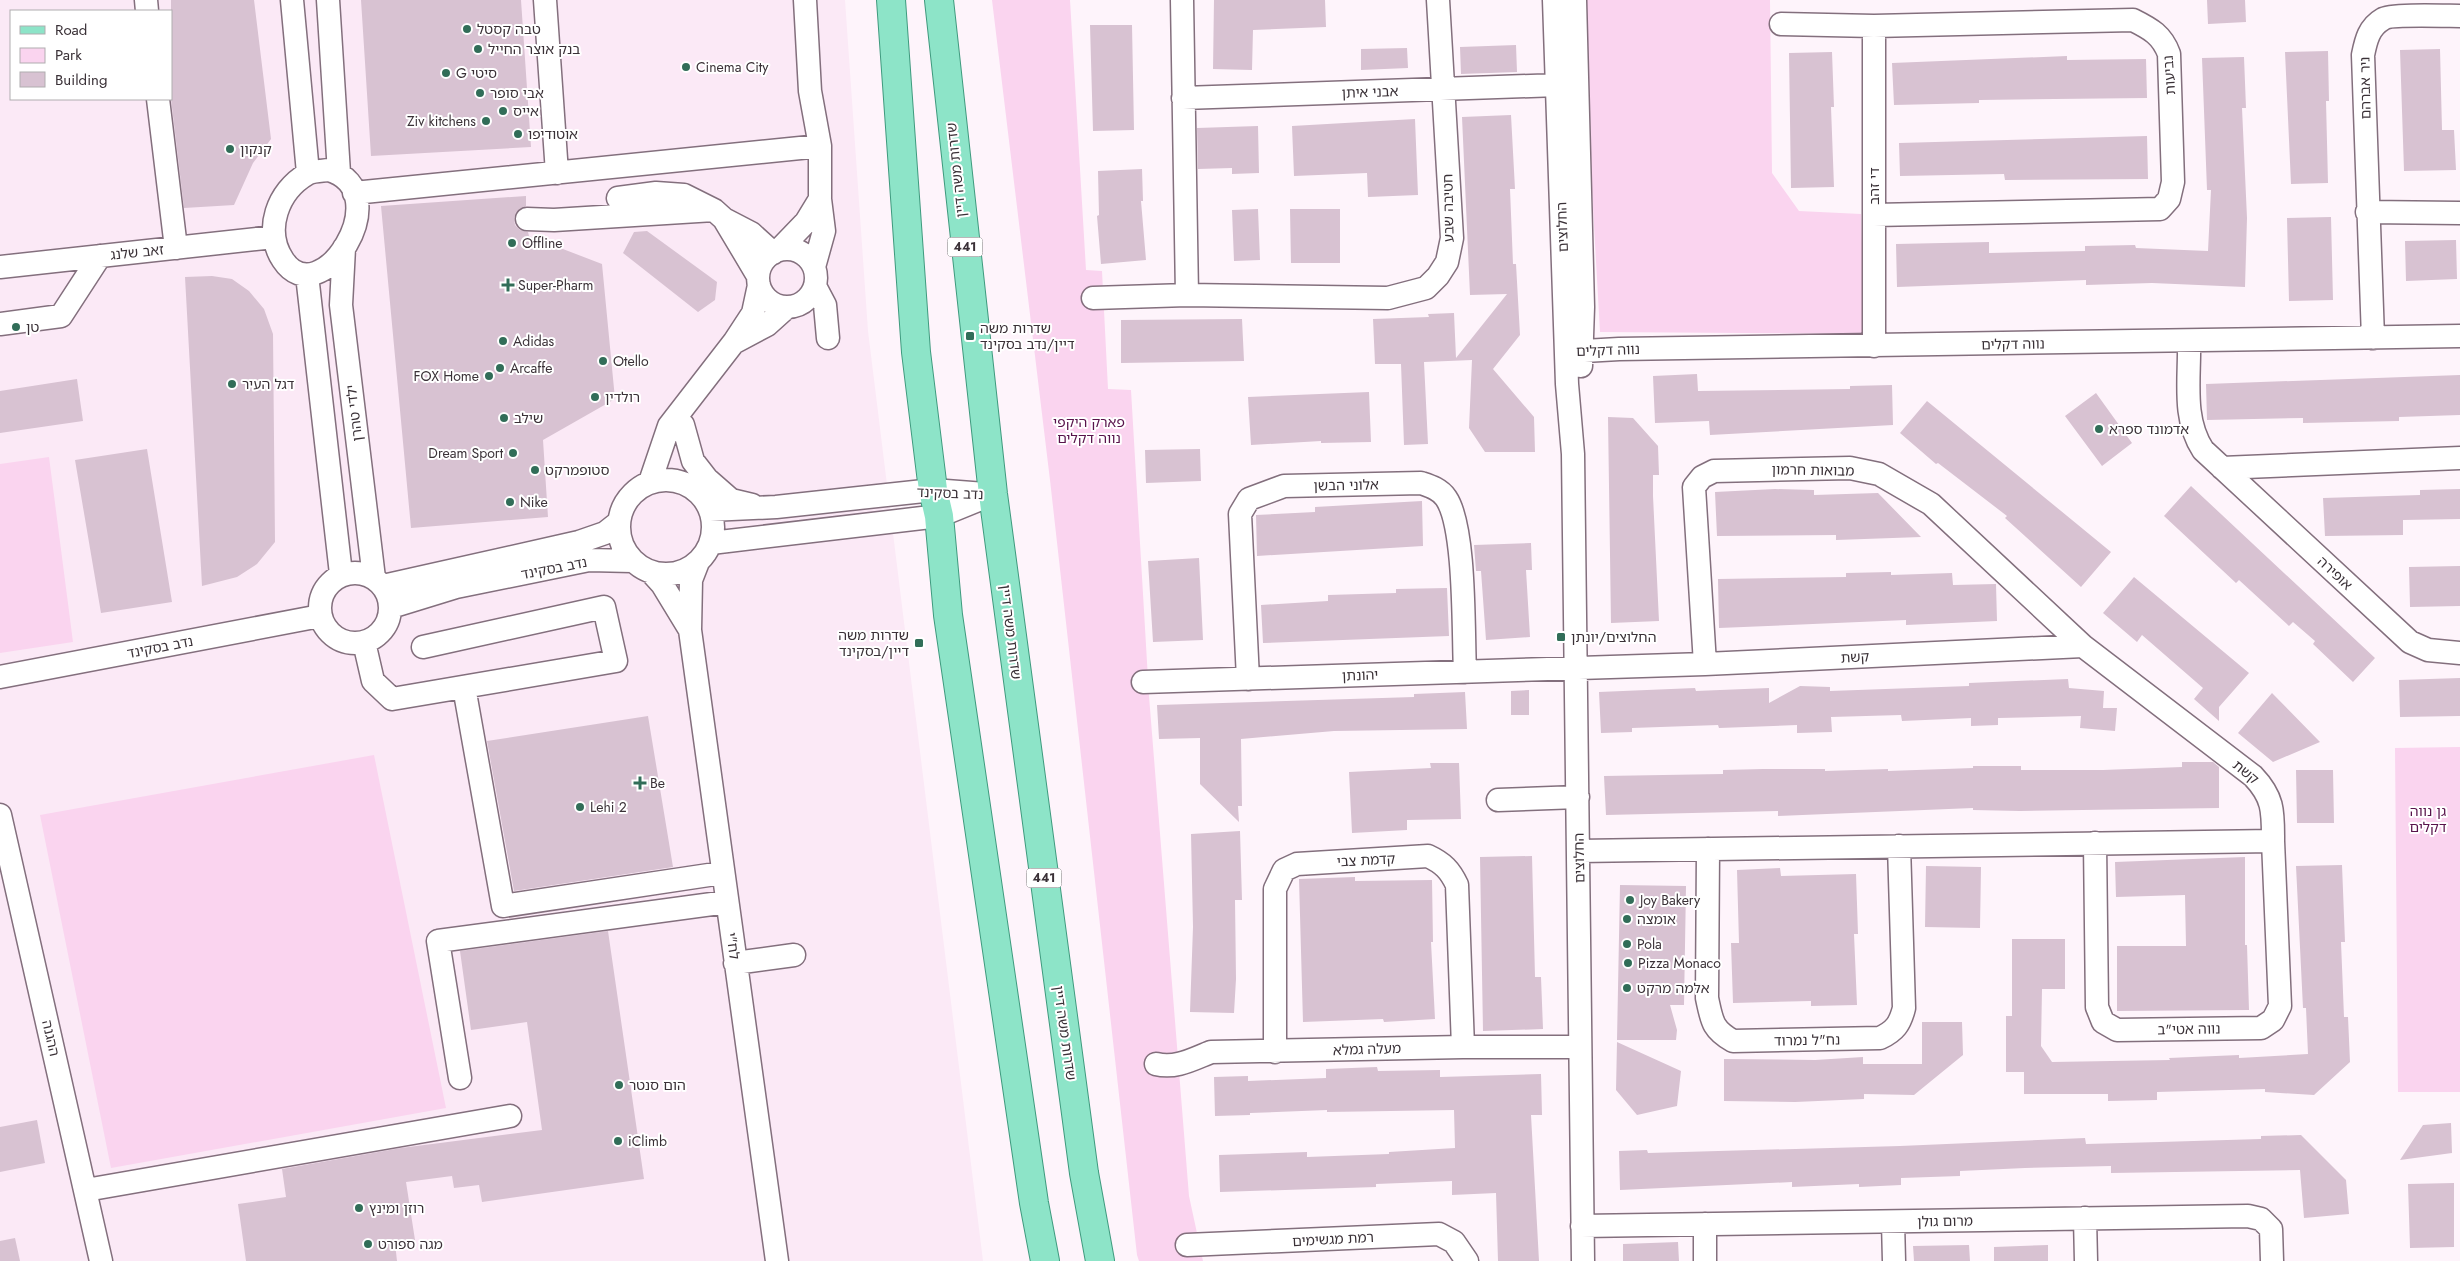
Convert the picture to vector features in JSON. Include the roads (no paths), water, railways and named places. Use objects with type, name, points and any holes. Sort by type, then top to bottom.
[{"type":"main road","points":[[891,0],[916,352],[933,490],[939,516],[948,615],[1045,1261]]},
{"type":"main road","name":"שדרות משה דיין","points":[[939,0],[941,34],[993,494],[1084,1173],[1100,1261]]},
{"type":"main road","points":[[941,34],[944,0]]},
{"type":"street","points":[[292,0],[308,173]]},
{"type":"street","points":[[328,0],[339,173]]},
{"type":"street","points":[[545,0],[557,173]]},
{"type":"street","points":[[734,342],[767,325],[811,295],[824,231],[820,199],[820,146],[810,91],[805,0]]},
{"type":"street","points":[[1182,0],[1187,295]]},
{"type":"street","name":"חטיבה שבע","points":[[1099,298],[1187,295],[1388,298],[1408,295],[1426,288],[1438,276],[1447,262],[1452,238],[1438,0]]},
{"type":"street","name":"החלוצים","points":[[1554,0],[1574,352],[1573,454],[1583,1261]]},
{"type":"street","name":"החלוצים","points":[[1574,352],[1583,307],[1576,0]]},
{"type":"street","name":"ניר אברהם","points":[[2372,338],[2367,212],[2364,54],[2366,39],[2372,27],[2384,17],[2460,16]]},
{"type":"street","name":"נביעות","points":[[1781,24],[1874,26],[2133,20],[2154,31],[2164,40],[2169,54],[2173,182],[2169,199],[2160,209],[1874,215]]},
{"type":"street","name":"די זהב","points":[[1874,26],[1874,346]]},
{"type":"street","name":"אבני איתן","points":[[1183,98],[1558,85]]},
{"type":"street","points":[[158,100],[176,248]]},
{"type":"street","points":[[354,193],[820,146]]},
{"type":"street","points":[[329,170],[339,173],[346,178],[356,200],[355,224],[344,248],[326,270],[307,275],[292,270],[284,262],[274,237],[276,212],[281,201],[292,186],[308,173],[329,170]]},
{"type":"street","points":[[618,198],[656,193],[684,195],[719,214],[751,233],[777,251],[801,253],[814,277],[825,305],[828,338],[814,317],[791,307],[769,301],[759,280],[719,214]]},
{"type":"street","points":[[650,482],[669,426],[687,400],[702,385],[734,342],[753,313],[760,267],[806,222],[820,199]]},
{"type":"street","points":[[2367,212],[2460,213]]},
{"type":"street","points":[[527,219],[554,220],[719,214]]},
{"type":"street","name":"זאב שלנג","points":[[0,267],[274,237]]},
{"type":"street","name":"ילדי טהרן","points":[[344,248],[341,305],[379,582]]},
{"type":"street","points":[[0,324],[61,316],[100,256]]},
{"type":"street","points":[[307,275],[340,574]]},
{"type":"street","name":"נווה דקלים","points":[[1574,352],[1619,349],[2460,336]]},
{"type":"street","name":"אופירה","points":[[2190,341],[2190,421],[2199,443],[2222,468],[2410,642],[2428,650],[2460,654]]},
{"type":"street","points":[[680,482],[673,467],[673,454],[682,425],[702,385]]},
{"type":"street","points":[[682,425],[693,461],[706,479],[731,500],[768,508]]},
{"type":"street","points":[[2222,468],[2460,458]]},
{"type":"street","name":"מבואות חרמון","points":[[1704,664],[1694,487],[1702,477],[1714,471],[1850,468],[1879,474],[1931,504],[2083,646]]},
{"type":"street","points":[[665,480],[680,482],[694,488],[704,499],[710,510],[714,528],[711,543],[704,556],[692,568],[677,574],[661,575],[652,573],[632,561],[622,548],[618,532],[619,522],[626,500],[637,489],[650,482],[665,480]]},
{"type":"street","name":"אלוני הבשן","points":[[1248,679],[1240,514],[1249,498],[1284,486],[1420,483],[1436,488],[1446,497],[1458,529],[1465,672]]},
{"type":"street","name":"נדב בסקינד","points":[[710,510],[768,508],[933,490],[993,494]]},
{"type":"street","name":"נדב בסקינד","points":[[711,543],[939,516],[993,494]]},
{"type":"street","name":"נדב בסקינד","points":[[379,582],[579,542],[604,533],[619,522]]},
{"type":"street","name":"נדב בסקינד","points":[[390,607],[456,587],[588,560],[632,561]]},
{"type":"street","name":"לח\"י","points":[[698,562],[691,580],[690,630],[777,1261]]},
{"type":"street","name":"לח\"י","points":[[652,573],[662,584],[690,630]]},
{"type":"street","points":[[340,574],[366,574],[379,582],[390,607],[389,619],[383,629],[375,637],[364,642],[353,643],[342,640],[332,634],[320,616],[320,602],[324,591],[340,574]]},
{"type":"street","points":[[364,642],[373,681],[392,700],[616,662],[604,607],[422,647]]},
{"type":"street","name":"נדב בסקינד","points":[[0,677],[320,616]]},
{"type":"street","name":"קשת","points":[[1576,668],[1704,664],[2083,646],[2254,776],[2266,790],[2272,806],[2273,841]]},
{"type":"street","name":"יהונתן","points":[[1146,682],[1576,668]]},
{"type":"street","points":[[464,687],[503,906],[722,873]]},
{"type":"street","points":[[1498,800],[1578,797]]},
{"type":"street","name":"ההגנה","points":[[0,815],[101,1261]]},
{"type":"street","points":[[1578,850],[2273,841]]},
{"type":"street","name":"נווה אטי\"ב","points":[[2095,844],[2097,1009],[2103,1022],[2117,1030],[2261,1028],[2273,1020],[2280,1006],[2273,841]]},
{"type":"street","name":"נח\"ל נמרוד","points":[[1708,849],[1707,998],[1712,1020],[1719,1033],[1732,1041],[1880,1038],[1892,1032],[1900,1022],[1904,1008],[1899,846]]},
{"type":"street","name":"קדמת צבי","points":[[1275,1052],[1275,889],[1284,870],[1297,864],[1428,856],[1442,862],[1458,885],[1463,1046]]},
{"type":"street","points":[[460,1078],[438,941],[727,902]]},
{"type":"street","points":[[735,963],[794,954]]},
{"type":"street","name":"מעלה גמלא","points":[[1162,1065],[1178,1065],[1211,1052],[1275,1052],[1463,1046],[1580,1047]]},
{"type":"street","points":[[86,1190],[510,1116]]},
{"type":"street","name":"מרום גולן","points":[[1582,1226],[2248,1216],[2261,1219],[2271,1229],[2272,1261]]},
{"type":"street","points":[[2085,1218],[2086,1261]]},
{"type":"street","points":[[1893,1222],[1894,1261]]},
{"type":"street","points":[[1704,1224],[1705,1261]]},
{"type":"street","name":"רמת מגשימים","points":[[1187,1245],[1439,1234],[1454,1242],[1467,1261]]},
{"type":"place","name":"טבה קסטל","points":[[467,29]]},
{"type":"place","name":"בנק אוצר החייל","points":[[478,49]]},
{"type":"place","name":"Cinema City","points":[[686,67]]},
{"type":"place","name":"G סיטי","points":[[446,73]]},
{"type":"place","name":"אבי סופר","points":[[480,93]]},
{"type":"place","name":"אייס","points":[[503,111]]},
{"type":"place","name":"Ziv kitchens","points":[[486,121]]},
{"type":"place","name":"אוטודיפו","points":[[518,134]]},
{"type":"place","name":"קנקון","points":[[230,149]]},
{"type":"place","name":"Offline","points":[[512,243]]},
{"type":"place","name":"Super-Pharm","points":[[508,285]]},
{"type":"place","name":"טן","points":[[16,327]]},
{"type":"place","name":"שדרות משה דיין/נדב בסקינד","points":[[970,336]]},
{"type":"place","name":"Adidas","points":[[503,341]]},
{"type":"place","name":"Otello","points":[[603,361]]},
{"type":"place","name":"Arcaffe","points":[[500,368]]},
{"type":"place","name":"FOX Home","points":[[489,376]]},
{"type":"place","name":"דגל העיר","points":[[232,384]]},
{"type":"place","name":"רולדין","points":[[595,397]]},
{"type":"place","name":"שילב","points":[[504,418]]},
{"type":"place","name":"אדמונד ספרא","points":[[2099,429]]},
{"type":"place","name":"Dream Sport","points":[[513,453]]},
{"type":"place","name":"סטופמרקט","points":[[535,470]]},
{"type":"place","name":"Nike","points":[[510,502]]},
{"type":"place","name":"החלוצים/יונתן","points":[[1561,637]]},
{"type":"place","name":"שדרות משה דיין/בסקינד","points":[[919,643]]},
{"type":"place","name":"Be","points":[[640,783]]},
{"type":"place","name":"Lehi 2","points":[[580,807]]},
{"type":"place","name":"Joy Bakery","points":[[1630,900]]},
{"type":"place","name":"אומצה","points":[[1627,919]]},
{"type":"place","name":"Pola","points":[[1627,944]]},
{"type":"place","name":"Pizza Monaco","points":[[1628,963]]},
{"type":"place","name":"אלמה מרקט","points":[[1627,988]]},
{"type":"place","name":"הום סנטר","points":[[619,1085]]},
{"type":"place","name":"iClimb","points":[[618,1141]]},
{"type":"place","name":"רוזן ומינץ","points":[[359,1208]]},
{"type":"place","name":"מגה ספורט","points":[[368,1244]]},
{"type":"park label","name":"פארק היקפי נווה דקלים","points":[[1089,430]]},
{"type":"park label","name":"גן נווה דקלים","points":[[2428,820]]}]
